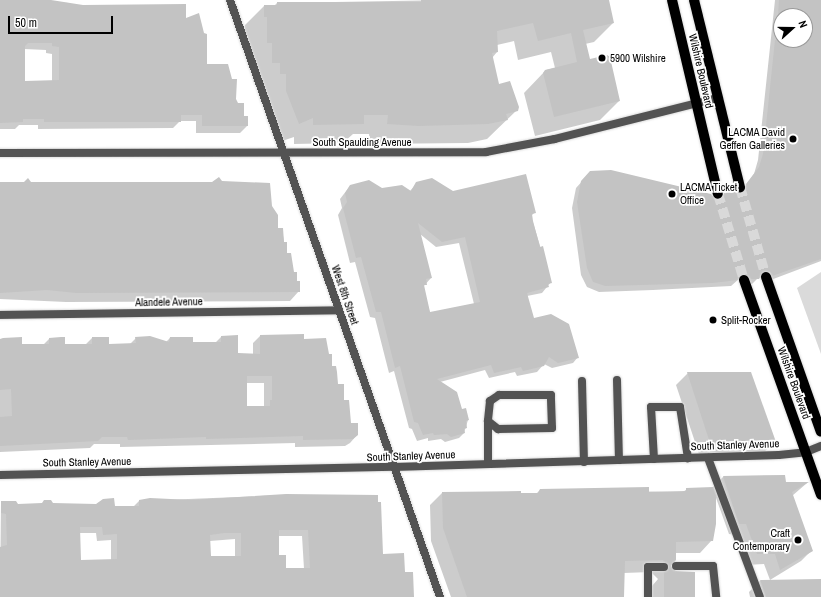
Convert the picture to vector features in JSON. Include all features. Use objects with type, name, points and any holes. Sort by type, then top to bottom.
[{"type":"main road","name":"Wilshire Boulevard","points":[[672,0],[718,194]]},
{"type":"main road","name":"Wilshire Boulevard","points":[[694,0],[740,187]]},
{"type":"main road","name":"Wilshire Boulevard","points":[[766,277],[821,432]]},
{"type":"main road","name":"Wilshire Boulevard","points":[[744,280],[821,495]]},
{"type":"street","name":"West 8th Street","points":[[230,0],[440,597]]},
{"type":"street","name":"South Spaulding Avenue","points":[[0,153],[486,152],[555,139],[717,98]]},
{"type":"street","name":"Alandele Avenue","points":[[0,315],[339,310]]},
{"type":"street","points":[[617,380],[619,460]]},
{"type":"street","points":[[582,381],[584,462]]},
{"type":"street","points":[[488,422],[498,430],[552,428],[551,395],[499,395],[490,401],[488,422],[488,464]]},
{"type":"street","points":[[654,459],[651,406],[680,407],[688,458]]},
{"type":"street","name":"South Stanley Avenue","points":[[0,475],[394,468],[708,458],[806,452],[821,446]]},
{"type":"street","points":[[708,458],[760,597]]},
{"type":"street","points":[[676,566],[713,566],[716,597]]},
{"type":"street","points":[[648,597],[648,567],[664,567]]},
{"type":"shaded area","points":[[821,272],[821,354],[797,288]]},
{"type":"building","points":[[0,0],[51,0],[83,5],[186,4],[186,18],[199,13],[204,33],[207,34],[207,64],[228,64],[232,79],[237,79],[236,99],[238,103],[244,103],[244,116],[248,116],[248,126],[202,126],[202,115],[181,115],[181,122],[44,122],[44,119],[23,119],[23,122],[0,123]],"holes":[[[28,43],[52,43],[52,46],[59,47],[59,80],[25,81],[25,46]]]},
{"type":"building","points":[[421,0],[609,0],[614,23],[583,30],[590,59],[607,55],[610,57],[620,101],[554,117],[543,73],[545,70],[577,62],[571,33],[538,41],[533,23],[497,31],[498,52],[492,53],[499,84],[510,81],[519,107],[518,111],[506,114],[508,120],[488,124],[419,126],[387,124],[388,115],[364,115],[364,124],[313,125],[313,118],[299,124],[286,91],[286,74],[280,74],[280,63],[272,63],[272,43],[267,43],[267,17],[264,17],[264,5],[277,5],[277,2],[421,2]]},
{"type":"building","name":"LACMA David Geffen Galleries","points":[[779,0],[821,0],[821,259],[772,276],[770,272],[764,271],[759,279],[751,279],[745,274],[739,276],[738,280],[712,283],[605,286],[593,282],[587,268],[577,202],[581,181],[590,171],[611,170],[711,194],[717,200],[723,198],[724,193],[734,190],[739,193],[745,191],[746,184],[759,167],[763,154],[774,48],[813,48],[813,8],[778,8]]},
{"type":"building","points":[[526,174],[536,213],[532,214],[533,221],[540,247],[543,246],[552,283],[548,284],[549,287],[527,293],[534,318],[551,314],[569,324],[579,358],[558,363],[549,357],[544,366],[523,371],[521,367],[494,373],[491,365],[437,379],[457,392],[462,409],[466,408],[469,420],[466,421],[467,428],[464,429],[465,433],[451,437],[447,434],[434,435],[433,433],[423,435],[418,423],[414,422],[400,366],[395,368],[381,312],[376,312],[361,257],[356,258],[343,208],[347,202],[345,193],[350,185],[369,180],[382,188],[402,185],[411,191],[416,182],[432,178],[453,191]],"holes":[[[418,223],[442,242],[465,237],[480,302],[430,312],[424,285],[427,285],[426,279],[432,278]]]},
{"type":"building","points":[[219,177],[222,181],[270,183],[272,206],[278,215],[278,228],[283,228],[284,242],[287,242],[287,253],[291,253],[294,272],[297,272],[297,281],[300,281],[300,292],[76,293],[47,290],[0,293],[0,182],[24,182],[28,178],[31,182],[212,182]]},
{"type":"building","points":[[304,334],[304,339],[326,338],[329,354],[332,354],[332,366],[336,366],[338,384],[344,384],[344,400],[349,400],[351,423],[358,423],[358,435],[353,439],[303,440],[303,436],[206,439],[206,437],[128,440],[127,437],[102,437],[98,441],[0,446],[0,417],[12,416],[11,389],[0,390],[0,339],[22,337],[22,344],[49,344],[49,338],[65,337],[65,344],[92,344],[92,337],[109,337],[109,344],[136,343],[135,337],[150,336],[169,342],[170,337],[193,337],[193,342],[221,342],[221,336],[238,335],[238,353],[260,354],[260,335]],"holes":[[[247,376],[272,376],[272,400],[270,400],[270,406],[247,406]]]},
{"type":"building","points":[[687,372],[751,372],[776,442],[710,443]]},
{"type":"building","points":[[785,475],[786,482],[809,482],[792,492],[813,551],[780,570],[775,554],[757,554],[746,524],[739,524],[723,476]]},
{"type":"building","points":[[649,487],[649,492],[686,491],[686,488],[713,487],[716,495],[716,524],[713,541],[676,542],[676,560],[671,566],[676,571],[695,572],[695,597],[664,597],[664,572],[669,567],[663,560],[625,561],[624,597],[467,597],[443,528],[442,492],[521,491],[521,493],[538,493],[540,489]]},
{"type":"building","points":[[286,494],[378,495],[378,502],[381,502],[383,554],[404,553],[405,572],[413,572],[414,597],[0,597],[0,547],[7,545],[6,514],[1,513],[1,501],[16,501],[18,504],[42,503],[44,500],[51,500],[53,503],[96,504],[103,499],[114,498],[115,506],[139,506],[139,500],[150,498],[191,500]],"holes":[[[80,527],[102,527],[103,535],[117,534],[117,559],[81,560]],[[279,530],[308,530],[310,568],[286,568],[286,555],[279,555]],[[241,533],[241,556],[211,556],[210,535]]]},
{"type":"building","points":[[821,579],[821,597],[766,597],[760,580]]},
{"type":"tunnel","points":[[740,187],[766,277]]},
{"type":"tunnel","points":[[718,194],[744,280]]},
{"type":"place","name":"5900 Wilshire","points":[[602,58]]},
{"type":"place","name":"LACMA David Geffen Galleries","points":[[793,139]]},
{"type":"place","name":"LACMA Ticket Office","points":[[672,194]]},
{"type":"place","name":"Split-Rocker","points":[[713,320]]},
{"type":"place","name":"Craft Contemporary","points":[[798,540]]}]
